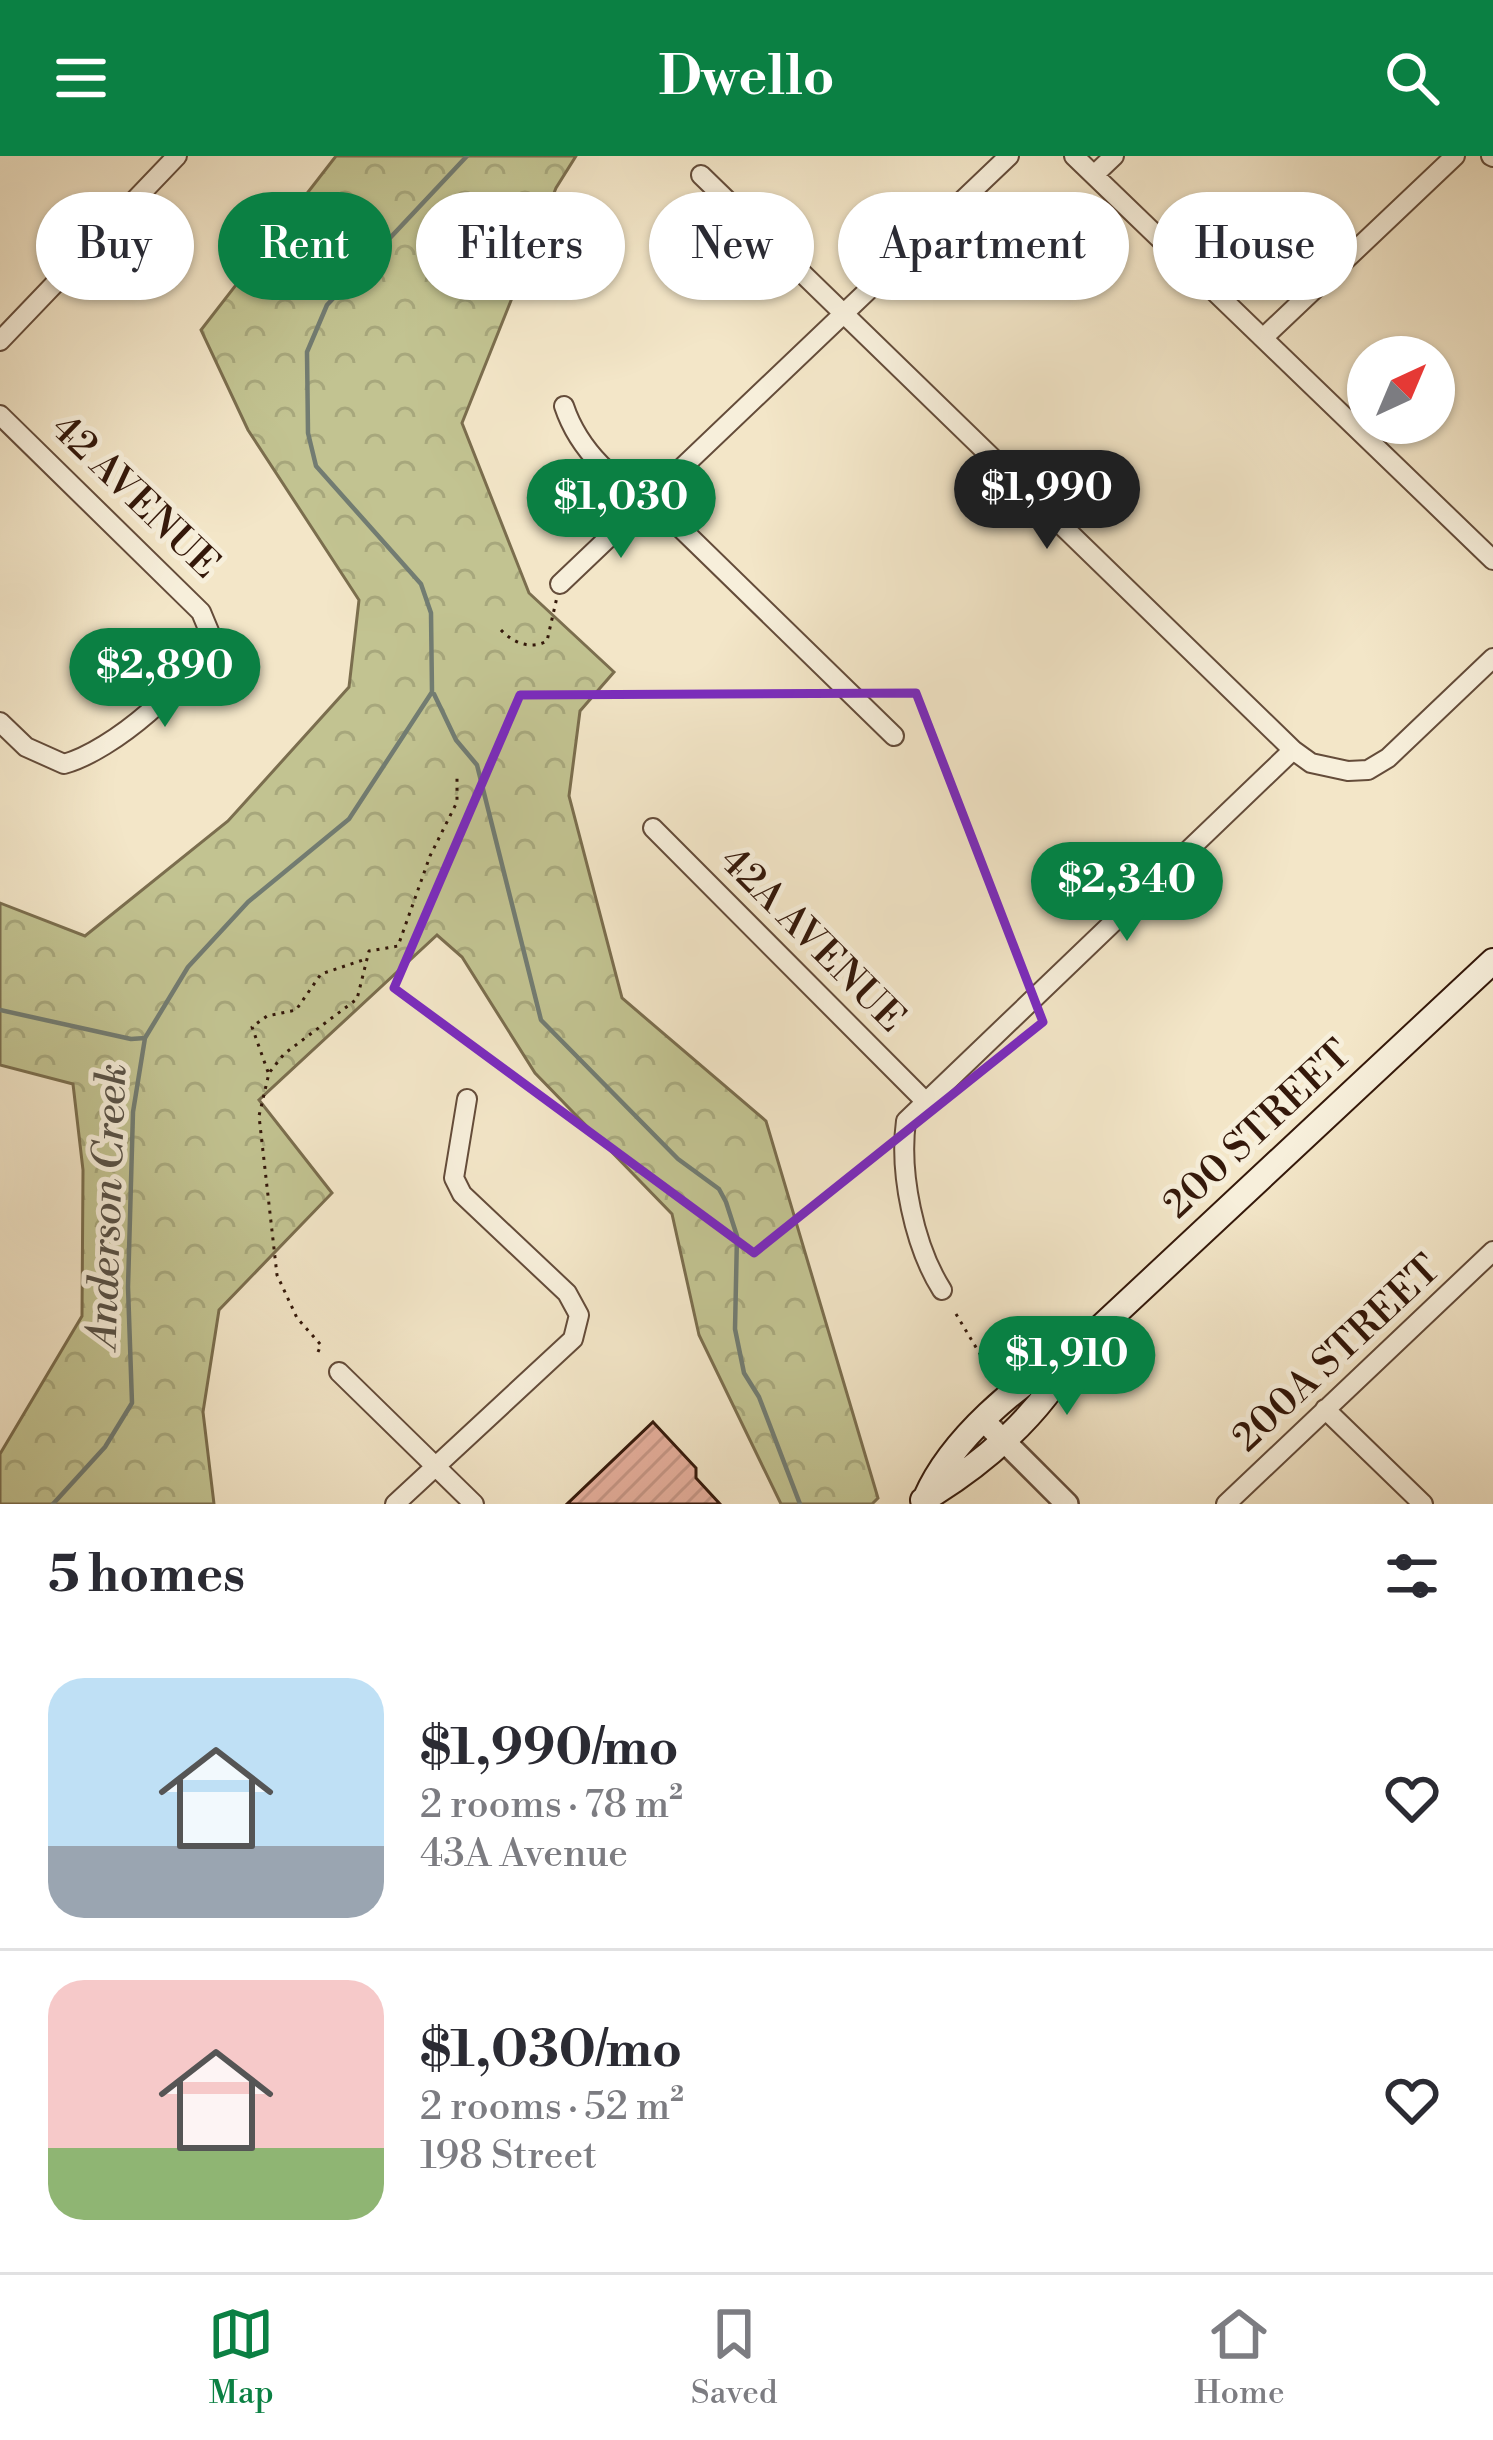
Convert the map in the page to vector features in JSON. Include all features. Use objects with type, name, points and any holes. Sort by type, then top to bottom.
[{"type":"main road","name":"200 STREET","points":[[922,1501],[938,1470],[994,1430],[1040,1370],[1072,1353],[1493,961]]},
{"type":"street","points":[[0,340],[177,156]]},
{"type":"street","points":[[560,584],[1009,156]]},
{"type":"street","points":[[1074,156],[1493,560]]},
{"type":"street","points":[[1094,175],[1114,156]]},
{"type":"street","points":[[1263,338],[1455,156]]},
{"type":"street","points":[[701,175],[1311,763],[1368,770],[1388,758],[1493,658]]},
{"type":"street","points":[[564,406],[574,437],[658,506],[894,736]]},
{"type":"street","name":"42 AVENUE","points":[[0,416],[201,612],[211,636],[201,662],[95,755],[64,764],[26,747],[0,722]]},
{"type":"street","points":[[942,1290],[924,1262],[902,1145],[906,1120],[1293,750]]},
{"type":"street","name":"42A AVENUE","points":[[653,828],[923,1099]]},
{"type":"street","points":[[394,1504],[573,1339],[579,1315],[567,1293],[463,1194],[454,1178],[467,1099]]},
{"type":"street","name":"200A STREET","points":[[1226,1504],[1492,1254]]},
{"type":"street","points":[[340,1372],[474,1504]]},
{"type":"street","points":[[1325,1409],[1423,1504]]},
{"type":"street","points":[[994,1430],[1067,1504]]},
{"type":"path","points":[[501,630],[514,642],[538,646],[547,641],[560,584]]},
{"type":"path","points":[[318,1352],[321,1346],[297,1318],[277,1275],[259,1116],[269,1073],[284,1054],[357,999],[369,951],[398,946],[430,856],[457,802],[458,773]]},
{"type":"path","points":[[269,1073],[252,1027],[266,1016],[296,1010],[321,974],[367,959]]},
{"type":"path","points":[[956,1314],[998,1382]]},
{"type":"highlighted area","points":[[916,693],[1043,1022],[754,1253],[394,988],[520,695]]},
{"type":"green space","points":[[336,156],[576,156],[554,192],[416,192],[416,300],[511,300],[462,423],[529,593],[614,672],[580,711],[569,796],[622,998],[766,1121],[878,1498],[872,1504],[781,1504],[699,1335],[672,1214],[535,1073],[462,957],[437,935],[259,1100],[332,1193],[219,1310],[203,1412],[214,1504],[0,1504],[0,1454],[82,1316],[83,1170],[73,1084],[0,1065],[0,903],[85,936],[228,821],[349,687],[359,600],[248,430],[201,330],[224,300],[392,300],[392,192],[308,192]]},
{"type":"building","points":[[653,1422],[696,1468],[696,1478],[720,1504],[567,1504]]},
{"type":"waterway","name":"Anderson Creek","points":[[53,1504],[105,1447],[132,1403],[128,1287],[133,1112],[145,1038],[188,967],[248,902],[349,819],[432,692],[431,613],[421,584],[316,466],[308,433],[307,352],[327,305],[467,156]]},
{"type":"waterway","points":[[434,694],[456,740],[477,765],[541,1020],[678,1159],[719,1189],[726,1202],[737,1236],[735,1329],[744,1373],[759,1397],[800,1504]]},
{"type":"waterway","points":[[0,1010],[131,1039],[145,1038]]}]
